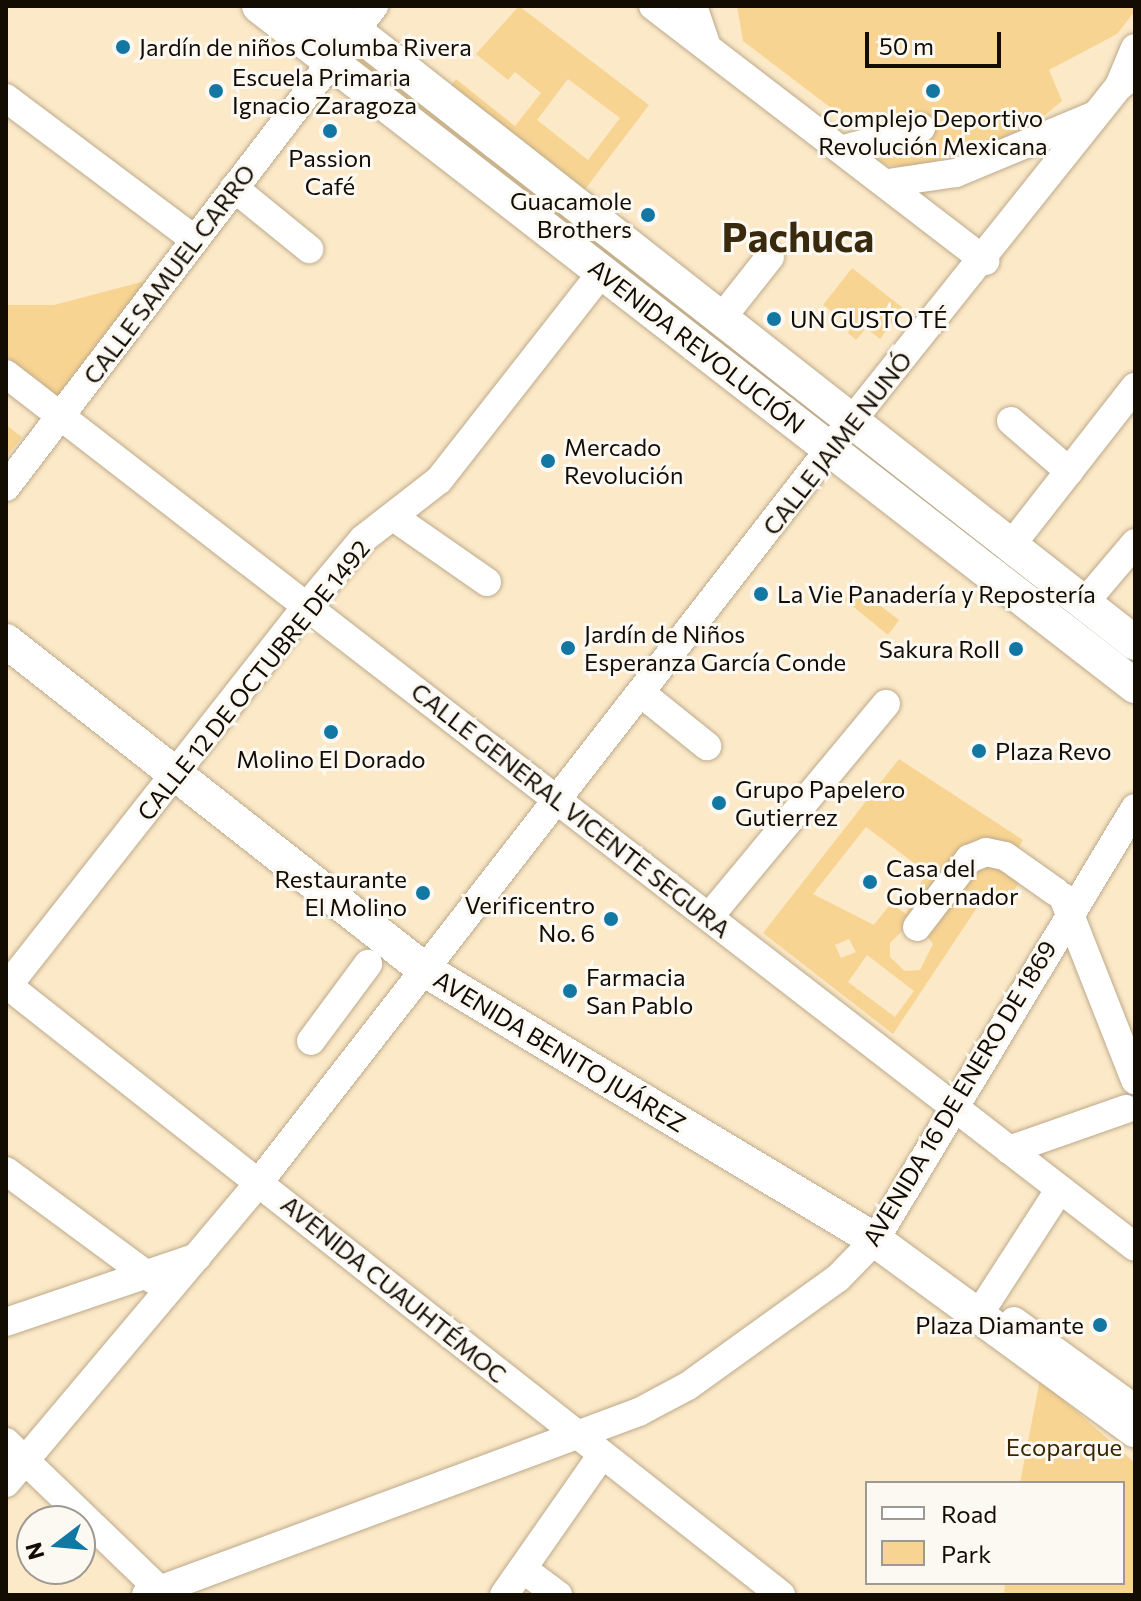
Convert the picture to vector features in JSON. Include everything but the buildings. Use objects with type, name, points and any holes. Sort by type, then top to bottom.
[{"type":"main road","name":"AVENIDA REVOLUCIÓN","points":[[259,6],[352,35],[724,315],[843,431],[1135,686]]},
{"type":"main road","name":"AVENIDA REVOLUCIÓN","points":[[323,6],[602,272],[1013,543],[1135,643]]},
{"type":"main road","name":"AVENIDA BENITO JUÁREZ","points":[[6,641],[180,767],[430,964],[879,1234],[984,1308],[1135,1430]]},
{"type":"street","points":[[301,6],[352,35],[843,431],[1135,657]]},
{"type":"street","points":[[653,6],[844,149],[985,261]]},
{"type":"street","points":[[693,6],[707,47]]},
{"type":"street","name":"CALLE SAMUEL CARRO","points":[[6,487],[352,35]]},
{"type":"street","name":"CALLE JAIME NUNÓ","points":[[6,1483],[16,1451],[168,1292],[260,1181],[843,431],[985,261],[1094,116],[1127,80],[1135,48]]},
{"type":"street","points":[[6,98],[194,239]]},
{"type":"street","points":[[888,183],[956,173],[1094,116]]},
{"type":"street","points":[[844,149],[921,128]]},
{"type":"street","points":[[234,188],[309,249]]},
{"type":"street","points":[[724,315],[770,257]]},
{"type":"street","name":"CALLE 12 DE OCTUBRE DE 1492","points":[[7,986],[307,606],[363,539],[395,518],[439,480],[602,272]]},
{"type":"street","name":"CALLE GENERAL VICENTE SEGURA","points":[[6,374],[1135,1247]]},
{"type":"street","points":[[1013,543],[1135,387]]},
{"type":"street","points":[[1011,421],[1069,471]]},
{"type":"street","points":[[395,518],[487,582]]},
{"type":"street","points":[[1086,601],[1135,543]]},
{"type":"street","points":[[6,622],[180,767]]},
{"type":"street","points":[[641,693],[707,746]]},
{"type":"street","points":[[709,917],[886,704]]},
{"type":"street","name":"AVENIDA 16 DE ENERO DE 1869","points":[[157,1593],[578,1437],[688,1386],[838,1278],[879,1234],[953,1108],[1064,898],[1135,808]]},
{"type":"street","points":[[917,927],[962,866],[986,852],[1005,856],[1064,898],[1133,1098],[1009,1150]]},
{"type":"street","points":[[311,1041],[368,964]]},
{"type":"street","name":"AVENIDA CUAUHTÉMOC","points":[[7,986],[260,1181],[601,1456],[778,1594]]},
{"type":"street","points":[[332,1014],[370,1040]]},
{"type":"street","points":[[6,1171],[168,1292]]},
{"type":"street","points":[[1060,1189],[984,1308],[1135,1409]]},
{"type":"street","points":[[6,1322],[144,1272],[197,1257]]},
{"type":"street","points":[[16,1451],[157,1593]]},
{"type":"street","points":[[504,1595],[601,1456]]},
{"type":"street","points":[[523,1569],[558,1595]]},
{"type":"green space","points":[[519,6],[649,105],[583,192],[449,88],[456,79],[515,126],[541,93],[515,72],[508,80],[476,54]],"holes":[[[568,79],[620,118],[588,160],[537,120]]]},
{"type":"green space","name":"Complejo Deportivo Revolución Mexicana","points":[[737,6],[1135,6],[1135,11],[1117,34],[1049,70],[1062,101],[1045,115],[1015,136],[914,168],[886,165],[866,153],[864,133],[743,41]]},
{"type":"green space","points":[[354,50],[820,410],[811,422],[345,62]]},
{"type":"green space","points":[[852,268],[903,308],[880,339],[866,328],[856,340],[848,333],[851,326],[823,305]]},
{"type":"green space","points":[[149,280],[61,400],[6,356],[6,305],[54,305]]},
{"type":"green space","points":[[6,425],[22,437],[6,457]]},
{"type":"green space","points":[[854,586],[899,620],[888,635],[845,600]]},
{"type":"green space","points":[[899,759],[1023,840],[1015,853],[980,861],[1024,875],[1006,903],[988,891],[893,1034],[763,933]],"holes":[[[866,827],[926,872],[906,914],[891,903],[874,925],[813,894]],[[904,929],[924,932],[933,944],[920,970],[905,971],[890,957],[890,943]],[[849,939],[856,952],[841,958],[835,945]],[[867,955],[914,991],[895,1017],[848,982]]]},
{"type":"green space","name":"Ecoparque","points":[[1040,1379],[1135,1463],[1135,1595],[1004,1595],[1005,1585],[1125,1585],[1125,1481],[1020,1481]]},
{"type":"place","name":"Jardín de niños Columba Rivera","points":[[123,47]]},
{"type":"place","name":"Escuela Primaria Ignacio Zaragoza","points":[[216,91]]},
{"type":"place","name":"Complejo Deportivo Revolución Mexicana","points":[[933,91]]},
{"type":"place","name":"Passion Café","points":[[330,131]]},
{"type":"place","name":"Guacamole Brothers","points":[[648,215]]},
{"type":"place","name":"UN GUSTO TÉ","points":[[774,319]]},
{"type":"place","name":"Mercado Revolución","points":[[548,461]]},
{"type":"place","name":"La Vie Panadería y Repostería","points":[[761,594]]},
{"type":"place","name":"Jardín de Niños Esperanza García Conde","points":[[568,648]]},
{"type":"place","name":"Sakura Roll","points":[[1016,649]]},
{"type":"place","name":"Molino El Dorado","points":[[331,732]]},
{"type":"place","name":"Plaza Revo","points":[[979,751]]},
{"type":"place","name":"Grupo Papelero Gutierrez","points":[[719,803]]},
{"type":"place","name":"Casa del Gobernador","points":[[870,882]]},
{"type":"place","name":"Restaurante El Molino","points":[[423,893]]},
{"type":"place","name":"Verificentro No. 6","points":[[611,919]]},
{"type":"place","name":"Farmacia San Pablo","points":[[570,991]]},
{"type":"place","name":"Plaza Diamante","points":[[1100,1325]]},
{"type":"district","name":"Pachuca","points":[[798,236]]}]
